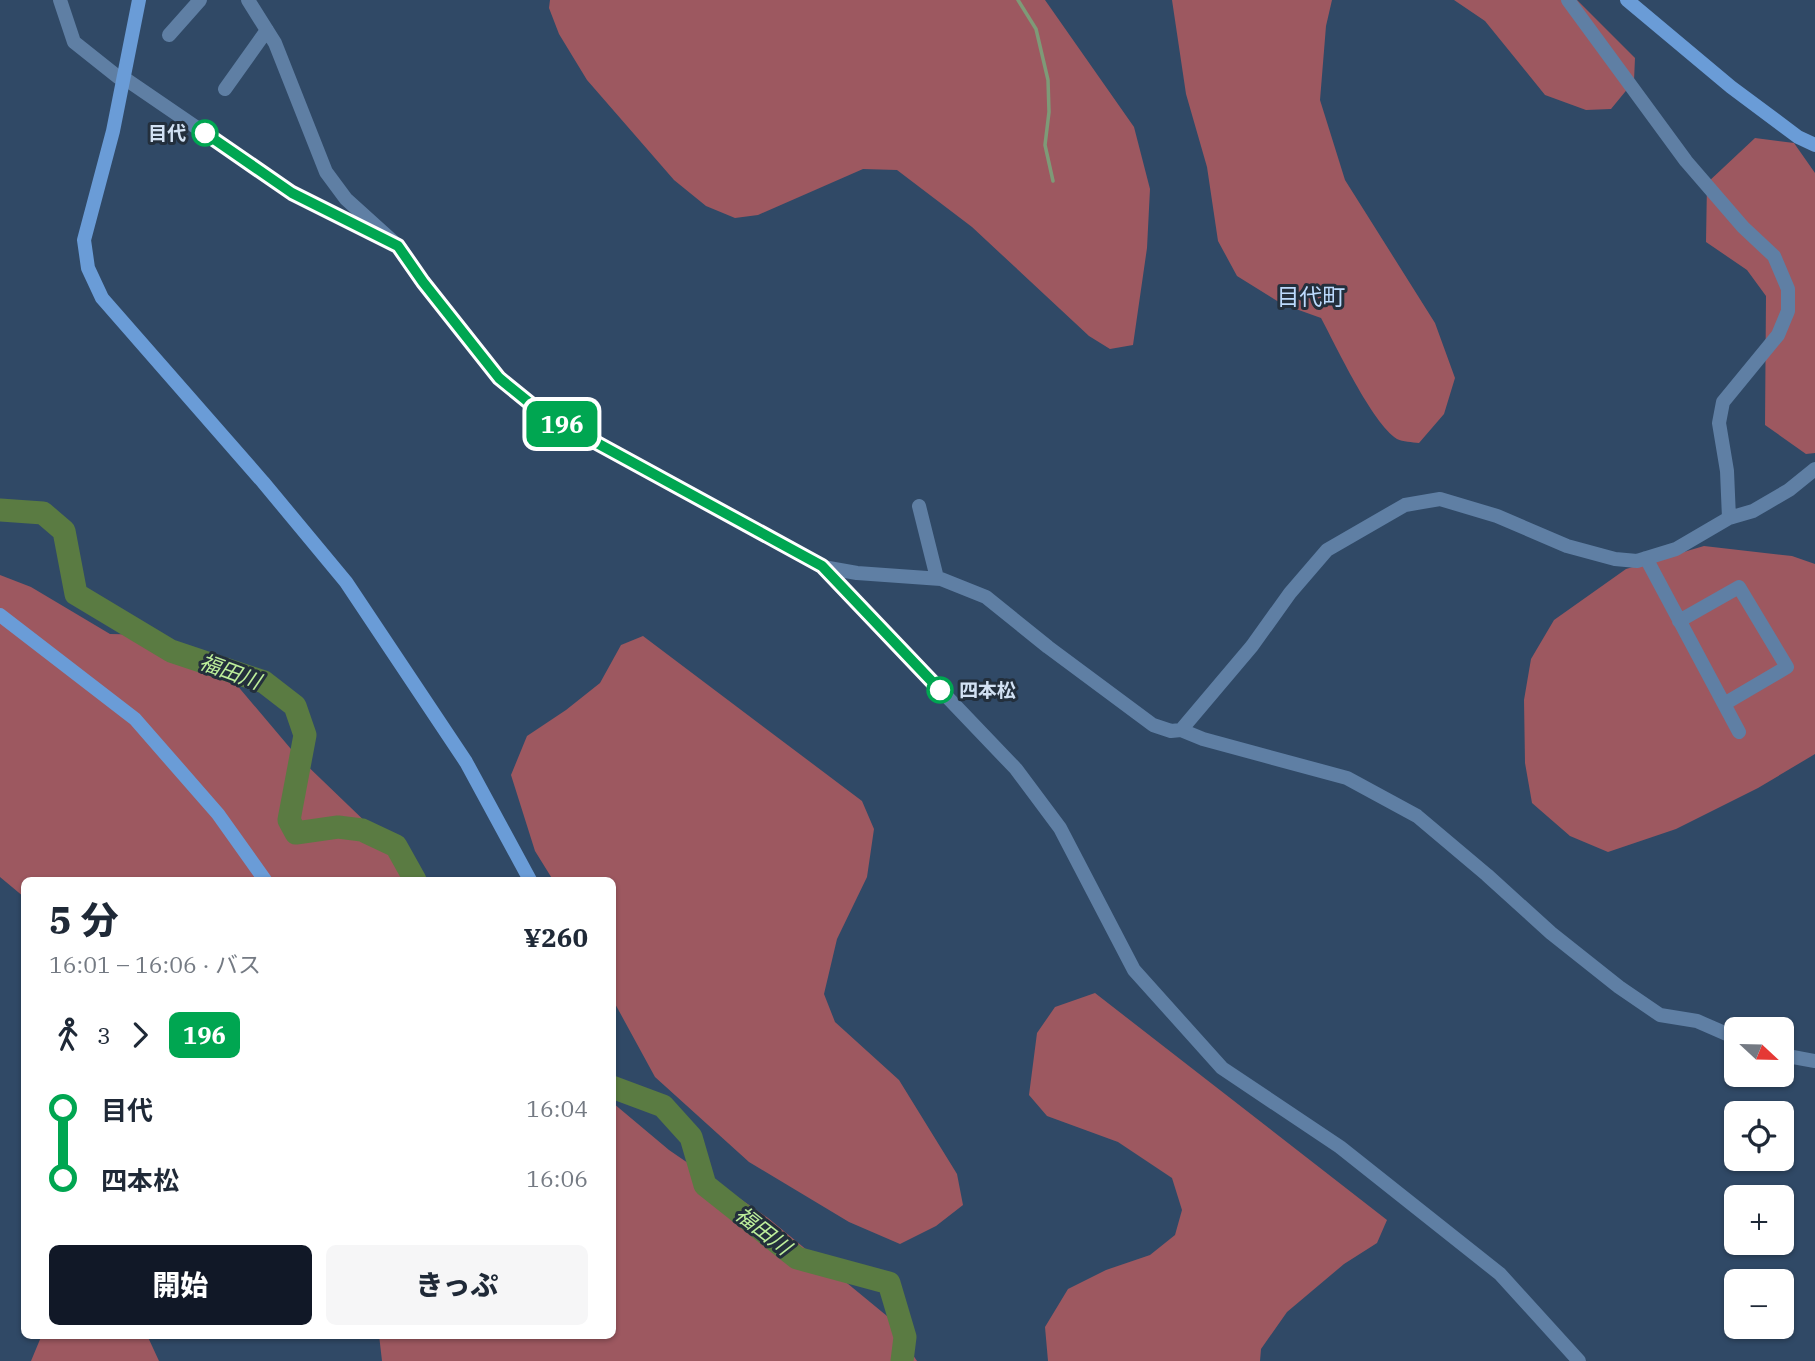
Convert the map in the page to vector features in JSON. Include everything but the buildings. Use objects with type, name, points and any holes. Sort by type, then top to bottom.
[{"type":"street","points":[[60,0],[74,42],[118,77],[124,78],[292,193],[398,246]]},
{"type":"street","points":[[139,0],[124,78],[85,240],[88,268],[102,298],[264,482],[346,582],[466,762],[528,877]]},
{"type":"street","points":[[169,35],[200,0]]},
{"type":"street","points":[[248,0],[275,43],[326,172],[346,199],[398,246],[499,378],[542,413],[822,566],[1016,769],[1060,828],[1134,970],[1222,1068],[1340,1147],[1500,1274],[1579,1361]]},
{"type":"street","points":[[1568,0],[1686,161],[1744,227],[1774,256],[1788,289],[1788,311],[1778,335],[1723,402],[1719,423],[1727,471],[1729,518]]},
{"type":"street","points":[[1627,0],[1731,87],[1798,137],[1815,145]]},
{"type":"street","points":[[225,89],[267,30]]},
{"type":"street","points":[[1181,730],[1252,646],[1290,593],[1327,550],[1405,505],[1440,499],[1497,516],[1567,547],[1615,559],[1637,561],[1676,549],[1729,518],[1753,511],[1789,490],[1815,469]]},
{"type":"street","points":[[919,506],[937,578]]},
{"type":"street","points":[[1646,558],[1739,733]]},
{"type":"street","points":[[822,566],[858,573],[937,578],[986,597],[1048,648],[1153,725],[1171,731],[1181,730],[1203,740],[1347,778],[1416,816],[1487,874],[1551,933],[1660,1015],[1697,1021],[1724,1033]]},
{"type":"street","points":[[1679,621],[1740,587],[1787,667],[1724,704]]},
{"type":"street","points":[[0,615],[135,719],[218,814],[263,877]]},
{"type":"street","points":[[1794,1057],[1815,1061]]},
{"type":"shaded area","points":[[550,0],[1045,0],[1134,127],[1150,189],[1147,248],[1133,345],[1110,349],[1089,336],[972,227],[897,170],[863,169],[758,215],[735,218],[706,206],[674,180],[587,80],[559,34],[549,8]]},
{"type":"shaded area","points":[[1172,0],[1332,0],[1326,26],[1320,100],[1345,180],[1435,323],[1455,378],[1444,414],[1419,443],[1397,439],[1387,430],[1355,383],[1321,318],[1282,304],[1237,276],[1218,241],[1207,167],[1186,94]]},
{"type":"shaded area","points":[[1454,0],[1577,0],[1635,58],[1634,81],[1611,109],[1586,110],[1545,95],[1485,21]]},
{"type":"shaded area","points":[[1755,138],[1794,143],[1815,173],[1815,453],[1806,454],[1765,425],[1766,296],[1747,270],[1706,242],[1707,183]]},
{"type":"shaded area","points":[[1704,546],[1792,556],[1815,564],[1815,754],[1758,788],[1676,829],[1608,852],[1570,836],[1532,803],[1525,763],[1524,700],[1531,659],[1554,620],[1626,569]]},
{"type":"shaded area","points":[[0,575],[31,587],[110,634],[154,635],[225,671],[296,755],[423,877],[21,877],[21,894],[0,877]]},
{"type":"shaded area","points":[[643,636],[862,801],[874,829],[867,877],[837,939],[824,994],[835,1022],[899,1080],[957,1174],[963,1205],[936,1226],[900,1244],[849,1222],[749,1162],[655,1077],[616,1006],[616,877],[551,877],[535,851],[511,775],[527,736],[600,683],[621,645]]},
{"type":"shaded area","points":[[1095,993],[1387,1220],[1377,1243],[1344,1264],[1287,1312],[1261,1349],[1260,1361],[1048,1361],[1045,1327],[1068,1289],[1106,1270],[1150,1255],[1175,1235],[1182,1210],[1172,1178],[1118,1142],[1047,1116],[1029,1095],[1037,1033],[1055,1007]]},
{"type":"shaded area","points":[[616,1106],[669,1150],[768,1218],[887,1316],[917,1361],[382,1361],[379,1339],[616,1339]]},
{"type":"shaded area","points":[[40,1339],[149,1339],[159,1361],[31,1361]]},
{"type":"waterway","points":[[1018,0],[1036,29],[1048,80],[1049,112],[1045,145],[1053,181]]},
{"type":"waterway","name":"福田川","points":[[0,510],[43,513],[64,531],[76,594],[171,651],[264,682],[295,706],[305,735],[289,820],[296,833],[338,827],[362,830],[396,846],[413,877]]},
{"type":"waterway","name":"福田川","points":[[616,1088],[663,1106],[691,1137],[705,1185],[797,1258],[889,1283],[905,1337],[902,1361]]},
{"type":"bus line","name":"196","points":[[205,133],[292,193],[398,246],[499,378],[542,413],[822,566],[940,690]]},
{"type":"place","name":"目代","points":[[205,133]]},
{"type":"place","name":"四本松","points":[[940,690]]},
{"type":"district","name":"目代町","points":[[1311,297]]}]
